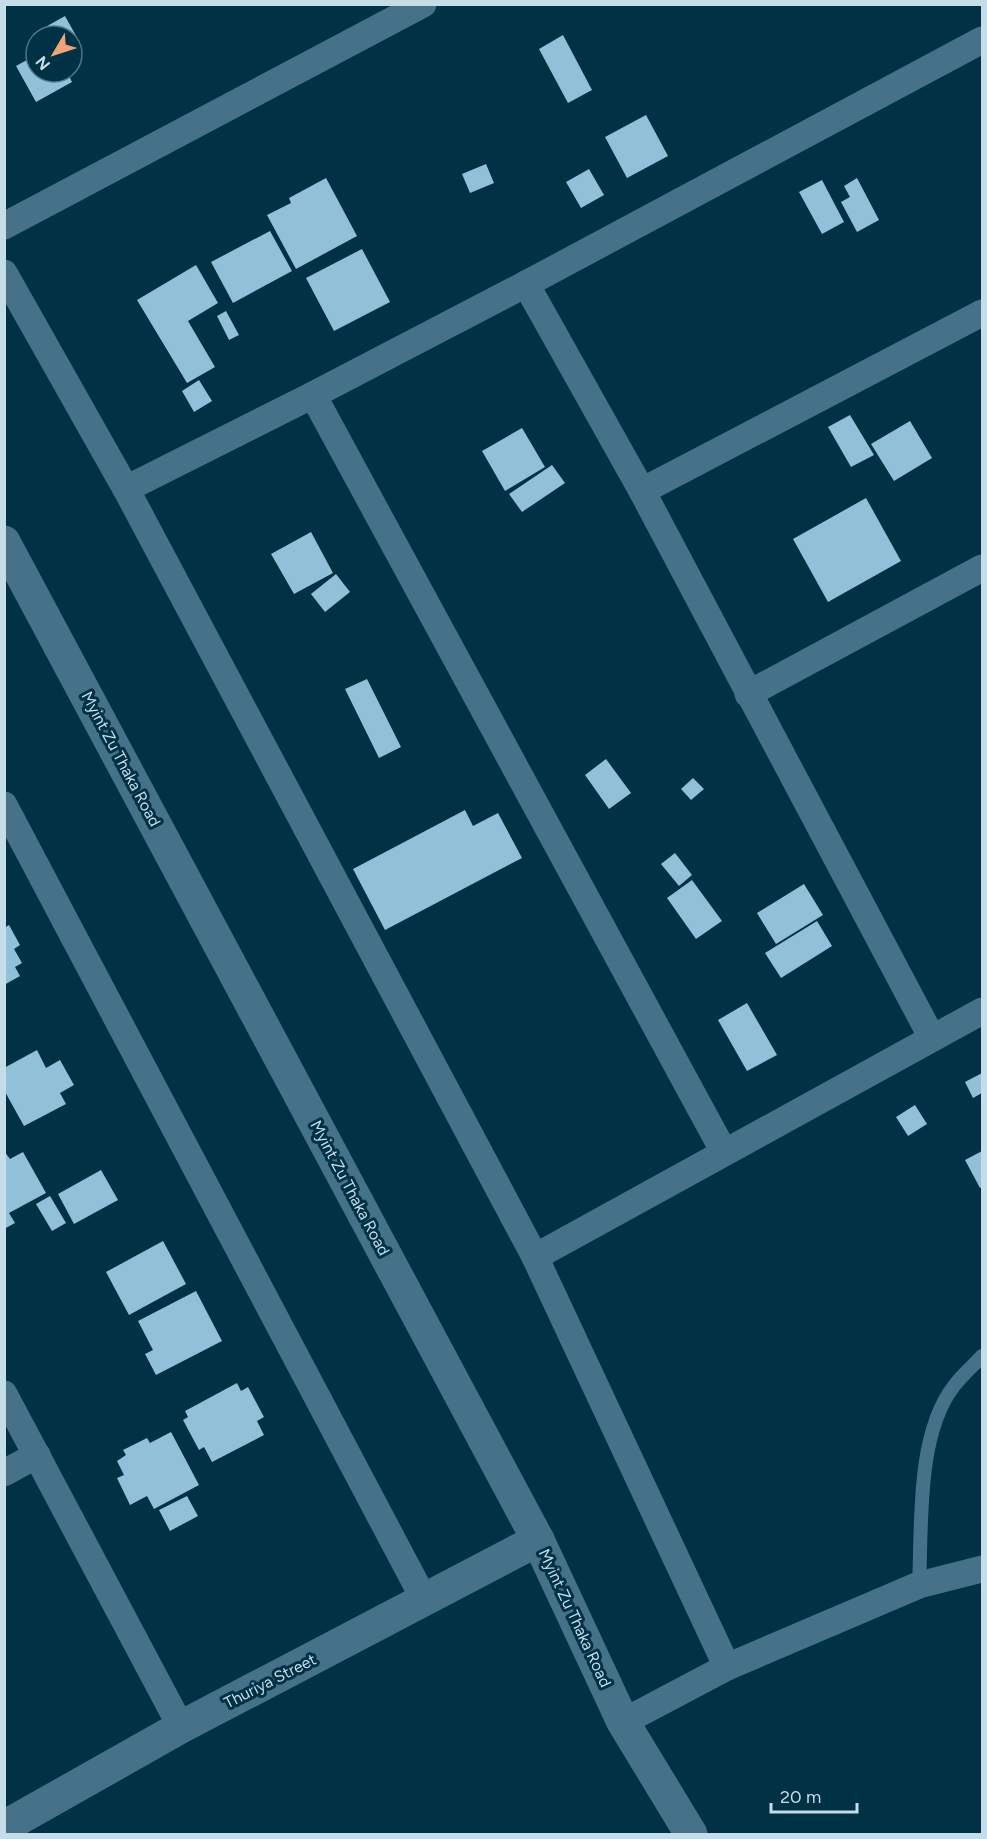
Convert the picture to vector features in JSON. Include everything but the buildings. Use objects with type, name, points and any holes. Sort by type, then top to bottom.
[{"type":"street","points":[[4,226],[423,4]]},
{"type":"street","points":[[126,489],[526,284],[982,40]]},
{"type":"street","points":[[4,273],[126,489],[535,1257],[727,1667]]},
{"type":"street","points":[[526,284],[642,491],[932,1038]]},
{"type":"street","points":[[642,491],[982,313]]},
{"type":"street","points":[[313,395],[724,1152]]},
{"type":"street","name":"Myint Zu Thaka Road","points":[[4,542],[538,1540],[623,1722],[691,1834]]},
{"type":"street","points":[[748,694],[982,568]]},
{"type":"street","points":[[4,805],[425,1601]]},
{"type":"street","points":[[535,1257],[982,1011]]},
{"type":"street","points":[[4,1394],[181,1727]]},
{"type":"street","points":[[4,1473],[37,1455]]},
{"type":"street","name":"Thuriya Street","points":[[4,1827],[181,1727],[538,1540]]},
{"type":"street","points":[[623,1722],[727,1667],[919,1585],[982,1569]]},
{"type":"lane","points":[[919,1585],[924,1474],[934,1424],[953,1387],[982,1356]]}]
